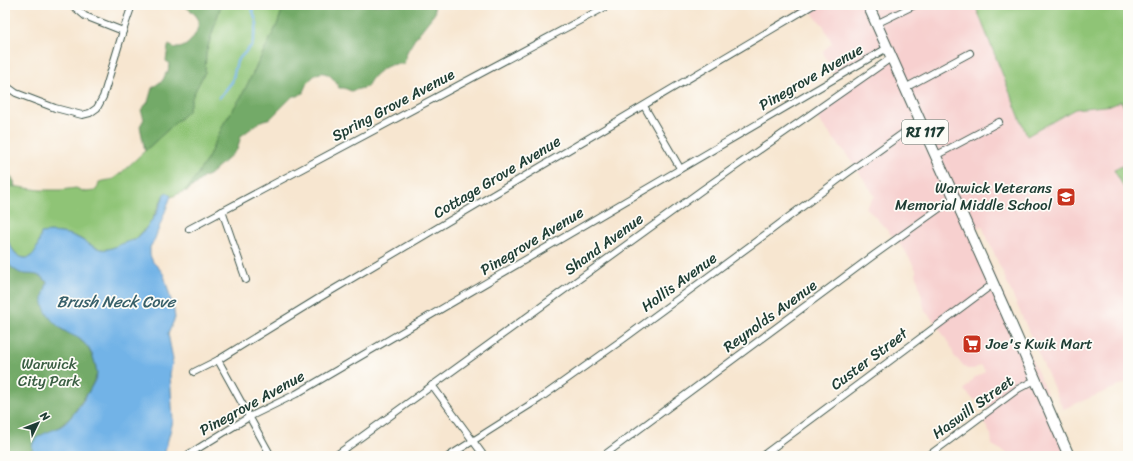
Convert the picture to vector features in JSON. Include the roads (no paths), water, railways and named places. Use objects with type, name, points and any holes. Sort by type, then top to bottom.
[{"type":"main road","name":"RI 117","points":[[868,5],[993,284],[1067,456]]},
{"type":"street","points":[[72,5],[84,16],[123,31]]},
{"type":"street","points":[[5,85],[16,92],[55,108],[82,115],[90,113],[97,108],[102,98],[132,5]]},
{"type":"street","name":"Spring Grove Avenue","points":[[189,229],[609,5]]},
{"type":"street","name":"Cottage Grove Avenue","points":[[194,372],[218,360],[332,290],[813,5]]},
{"type":"street","points":[[876,24],[914,5]]},
{"type":"street","name":"Pinegrove Avenue","points":[[189,454],[250,417],[302,390],[887,48]]},
{"type":"street","points":[[905,88],[970,53]]},
{"type":"street","name":"Shand Avenue","points":[[335,456],[702,190],[891,58]]},
{"type":"street","points":[[644,106],[680,168]]},
{"type":"street","name":"Hollis Avenue","points":[[449,456],[539,399],[622,340],[920,121]]},
{"type":"street","points":[[935,156],[999,122]]},
{"type":"street","name":"Reynolds Avenue","points":[[603,456],[874,255],[954,198]]},
{"type":"street","points":[[222,211],[246,280]]},
{"type":"street","name":"Custer Street","points":[[762,456],[993,284]]},
{"type":"street","points":[[218,360],[271,456]]},
{"type":"street","name":"Haswill Street","points":[[928,456],[1015,391],[1035,380]]},
{"type":"street","points":[[432,385],[474,440],[484,456]]},
{"type":"water","name":"Brush Neck Cove","points":[[167,192],[171,196],[154,241],[150,247],[150,255],[153,262],[164,275],[175,318],[168,334],[173,359],[170,374],[173,421],[165,451],[166,456],[33,456],[32,447],[34,441],[39,436],[60,427],[67,422],[92,387],[97,375],[97,370],[93,357],[87,346],[80,339],[60,327],[46,312],[43,300],[47,282],[37,275],[20,273],[5,260],[5,236],[15,252],[24,258],[28,258],[35,252],[41,233],[46,232],[56,232],[76,237],[90,245],[104,250],[113,248],[135,240],[145,230],[153,219],[164,194]]},
{"type":"waterway","points":[[219,98],[232,82],[237,61],[252,45],[257,24],[251,5]]},
{"type":"place","name":"Warwick Veterans Memorial Middle School","points":[[1066,197]]},
{"type":"place","name":"Joe's Kwik Mart","points":[[972,344]]},
{"type":"park label","name":"Warwick City Park","points":[[49,372]]}]
